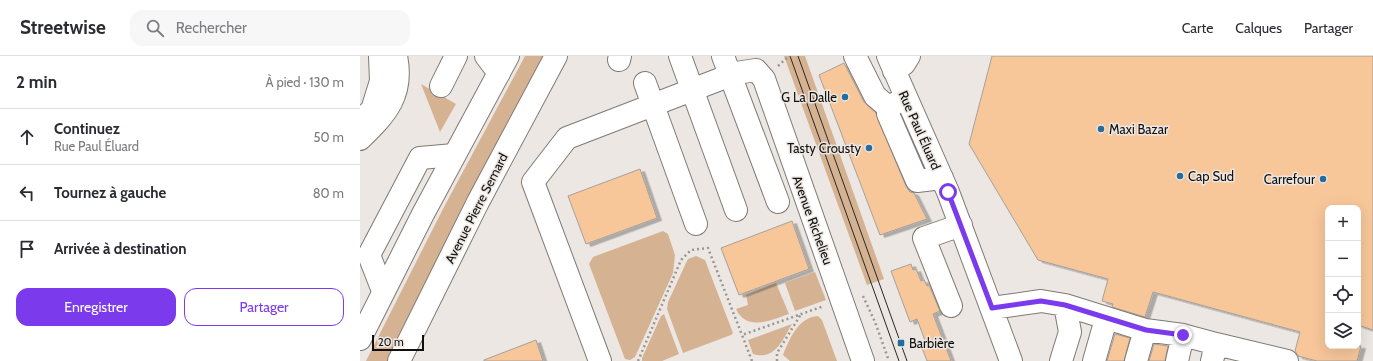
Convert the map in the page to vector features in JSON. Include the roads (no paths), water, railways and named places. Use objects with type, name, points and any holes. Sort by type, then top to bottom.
[{"type":"street","points":[[360,120],[372,110],[381,81],[380,56]]},
{"type":"street","points":[[360,139],[382,119],[396,93],[396,56]]},
{"type":"street","points":[[441,86],[456,56]]},
{"type":"street","points":[[360,339],[383,291],[454,155],[504,65],[486,56]]},
{"type":"street","name":"Avenue Pierre Semard","points":[[399,361],[478,202],[556,56]]},
{"type":"street","points":[[680,56],[691,90],[736,210]]},
{"type":"street","points":[[856,56],[875,96],[897,102]]},
{"type":"street","points":[[890,64],[904,64],[909,56]]},
{"type":"street","name":"Rue Paul Éluard","points":[[890,64],[897,102],[942,178],[1011,361]]},
{"type":"street","points":[[600,361],[533,182],[567,138],[691,90],[726,66],[778,202]]},
{"type":"street","name":"Avenue Richelieu","points":[[726,66],[756,70],[764,79],[863,361]]},
{"type":"street","points":[[645,83],[696,224]]},
{"type":"street","points":[[383,291],[369,255],[420,158],[454,155]]},
{"type":"street","points":[[951,306],[924,238],[961,226]]},
{"type":"street","points":[[992,308],[1041,301],[1065,305],[1106,319],[1146,330],[1183,335],[1214,352],[1288,361]]},
{"type":"street","points":[[1061,361],[1070,332],[1065,305]]},
{"type":"street","points":[[1094,361],[1106,319]]},
{"type":"street","points":[[1136,361],[1146,330]]},
{"type":"street","points":[[1177,361],[1183,335]]},
{"type":"tram line","points":[[790,56],[899,361]]},
{"type":"tram line","points":[[798,56],[907,361]]},
{"type":"place","name":"G La Dalle","points":[[845,97]]},
{"type":"place","name":"Maxi Bazar","points":[[1101,129]]},
{"type":"place","name":"Tasty Crousty","points":[[869,148]]},
{"type":"place","name":"Cap Sud","points":[[1180,176]]},
{"type":"place","name":"Carrefour","points":[[1323,179]]},
{"type":"place","name":"Barbière","points":[[901,343]]}]
